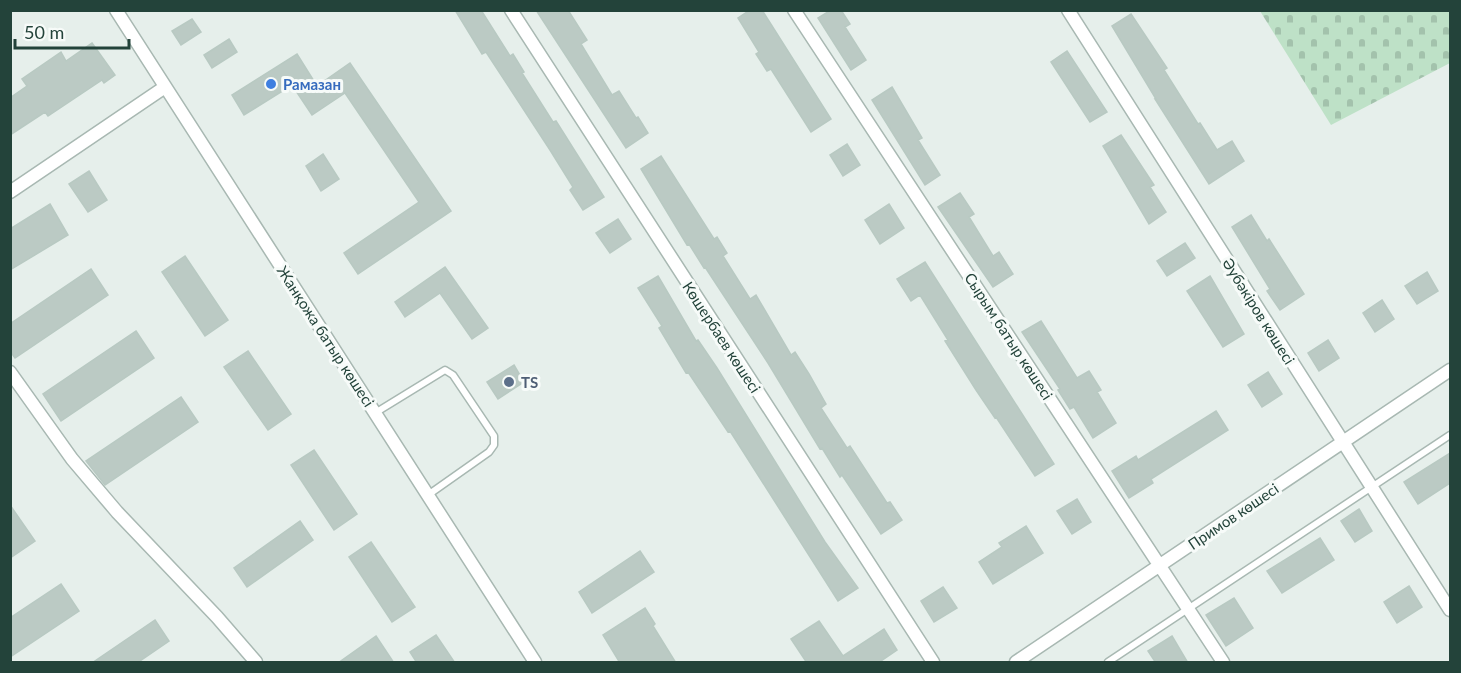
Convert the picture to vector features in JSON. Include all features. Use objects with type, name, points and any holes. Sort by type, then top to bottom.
[{"type":"street","name":"Жанқожа батыр көшесі","points":[[116,10],[535,663]]},
{"type":"street","name":"Көшербаев көшесі","points":[[511,10],[933,663]]},
{"type":"street","name":"Сырым батыр көшесі","points":[[794,10],[1223,663]]},
{"type":"street","name":"Әубәкіров көшесі","points":[[1068,10],[1450,610]]},
{"type":"street","points":[[10,192],[165,87]]},
{"type":"street","name":"Примов көшесі","points":[[1016,663],[1450,370]]},
{"type":"street","points":[[10,372],[72,459],[109,503],[217,617],[256,663]]},
{"type":"lane","points":[[375,413],[445,370],[453,375],[494,436],[494,445],[489,452],[427,495]]},
{"type":"lane","points":[[1108,663],[1450,435]]},
{"type":"green space","points":[[1260,11],[1450,11],[1450,63],[1331,125]]},
{"type":"building","points":[[455,10],[481,10],[510,56],[513,54],[524,72],[522,73],[553,122],[556,121],[604,197],[583,210],[570,190],[573,187],[550,150],[486,52],[482,54]]},
{"type":"building","points":[[536,10],[568,10],[587,40],[581,44],[612,95],[619,91],[648,133],[626,148]]},
{"type":"building","points":[[750,10],[762,10],[831,119],[811,132],[771,69],[767,71],[756,54],[759,52],[738,18]]},
{"type":"building","points":[[831,10],[841,10],[850,24],[845,27],[866,60],[851,70],[818,18]]},
{"type":"building","points":[[1131,14],[1167,68],[1164,70],[1198,124],[1200,123],[1217,150],[1232,141],[1244,161],[1209,184],[1112,26]]},
{"type":"building","points":[[192,19],[201,32],[181,45],[172,31]]},
{"type":"building","points":[[229,39],[237,52],[212,68],[204,55]]},
{"type":"building","points":[[92,43],[115,75],[104,83],[102,80],[48,116],[45,112],[10,135],[10,98],[27,86],[22,79],[61,52],[66,61]]},
{"type":"building","points":[[1067,51],[1107,112],[1090,122],[1051,62]]},
{"type":"building","points":[[297,54],[317,86],[350,63],[451,211],[358,274],[344,253],[419,202],[345,93],[312,115],[292,85],[244,115],[232,95]]},
{"type":"building","points":[[892,87],[922,138],[918,140],[940,175],[925,185],[872,100]]},
{"type":"building","points":[[1121,135],[1154,185],[1150,187],[1166,212],[1149,224],[1103,146]]},
{"type":"building","points":[[847,144],[860,165],[843,176],[830,155]]},
{"type":"building","points":[[323,154],[339,179],[321,191],[306,166]]},
{"type":"building","points":[[661,156],[714,239],[717,237],[727,253],[723,256],[750,299],[756,295],[791,355],[795,352],[826,404],[821,408],[847,448],[850,446],[887,503],[890,502],[902,520],[881,534],[842,475],[840,477],[822,448],[820,449],[768,363],[705,267],[689,244],[687,245],[641,169]]},
{"type":"building","points":[[89,171],[107,200],[88,212],[69,184]]},
{"type":"building","points":[[960,193],[974,214],[969,217],[993,256],[999,252],[1013,274],[993,287],[938,207]]},
{"type":"building","points":[[50,204],[68,235],[10,270],[10,229]]},
{"type":"building","points":[[889,204],[904,228],[880,244],[865,220]]},
{"type":"building","points":[[1251,215],[1304,294],[1280,310],[1267,291],[1270,289],[1232,227]]},
{"type":"building","points":[[618,219],[631,239],[610,253],[596,233]]},
{"type":"building","points":[[1185,243],[1195,258],[1167,276],[1157,261]]},
{"type":"building","points":[[185,256],[228,320],[205,336],[162,272]]},
{"type":"building","points":[[925,262],[1054,464],[1035,476],[976,390],[945,341],[948,340],[920,295],[911,301],[897,279]]},
{"type":"building","points":[[445,267],[488,328],[472,339],[440,293],[405,317],[395,302]]},
{"type":"building","points":[[91,269],[108,295],[15,358],[10,351],[10,324]]},
{"type":"building","points":[[1427,272],[1438,291],[1417,304],[1405,286]]},
{"type":"building","points":[[658,276],[696,341],[698,340],[717,368],[825,542],[858,588],[838,601],[730,431],[728,432],[688,372],[686,373],[659,328],[662,326],[638,288]]},
{"type":"building","points":[[1210,276],[1244,334],[1223,347],[1187,291]]},
{"type":"building","points":[[1382,300],[1394,319],[1375,332],[1363,313]]},
{"type":"building","points":[[1041,321],[1077,378],[1089,371],[1101,390],[1097,392],[1116,423],[1093,438],[1074,407],[1070,409],[1058,390],[1060,389],[1022,332]]},
{"type":"building","points":[[136,331],[154,358],[61,421],[43,394]]},
{"type":"building","points":[[1328,340],[1339,358],[1319,371],[1308,353]]},
{"type":"building","points":[[248,351],[291,414],[268,430],[224,367]]},
{"type":"building","points":[[514,365],[524,382],[498,399],[487,382]]},
{"type":"building","points":[[1268,372],[1282,394],[1262,407],[1248,385]]},
{"type":"building","points":[[181,397],[198,422],[105,485],[86,461]]},
{"type":"building","points":[[1216,411],[1228,430],[1151,479],[1153,483],[1129,498],[1112,471],[1136,456],[1138,460]]},
{"type":"building","points":[[314,450],[357,514],[334,530],[291,465]]},
{"type":"building","points":[[1450,453],[1450,483],[1418,504],[1404,482]]},
{"type":"building","points":[[1077,499],[1091,522],[1072,534],[1057,511]]},
{"type":"building","points":[[10,505],[35,541],[10,558]]},
{"type":"building","points":[[1359,509],[1372,531],[1355,542],[1341,521]]},
{"type":"building","points":[[300,521],[313,540],[247,587],[234,568]]},
{"type":"building","points":[[1026,526],[1043,553],[993,584],[979,562],[1002,547],[999,543]]},
{"type":"building","points":[[1320,538],[1334,560],[1282,593],[1267,571]]},
{"type":"building","points":[[371,542],[415,607],[392,622],[349,557]]},
{"type":"building","points":[[640,551],[654,572],[592,613],[579,592]]},
{"type":"building","points":[[61,584],[79,611],[10,657],[10,618]]},
{"type":"building","points":[[1409,586],[1422,607],[1397,623],[1384,602]]},
{"type":"building","points":[[943,587],[957,608],[934,622],[921,601]]},
{"type":"building","points":[[1234,598],[1253,628],[1226,646],[1206,615]]},
{"type":"building","points":[[645,608],[655,624],[653,626],[676,663],[620,663],[603,635]]},
{"type":"building","points":[[155,620],[169,641],[137,663],[92,663]]},
{"type":"building","points":[[819,621],[843,656],[884,629],[897,650],[878,663],[807,663],[791,639]]},
{"type":"building","points":[[436,635],[455,663],[417,663],[410,652]]},
{"type":"building","points":[[376,636],[394,663],[338,663]]},
{"type":"building","points":[[1172,636],[1188,663],[1156,663],[1148,651]]},
{"type":"place","name":"Рамазан","points":[[271,84]]},
{"type":"place","name":"TS","points":[[509,382]]}]
